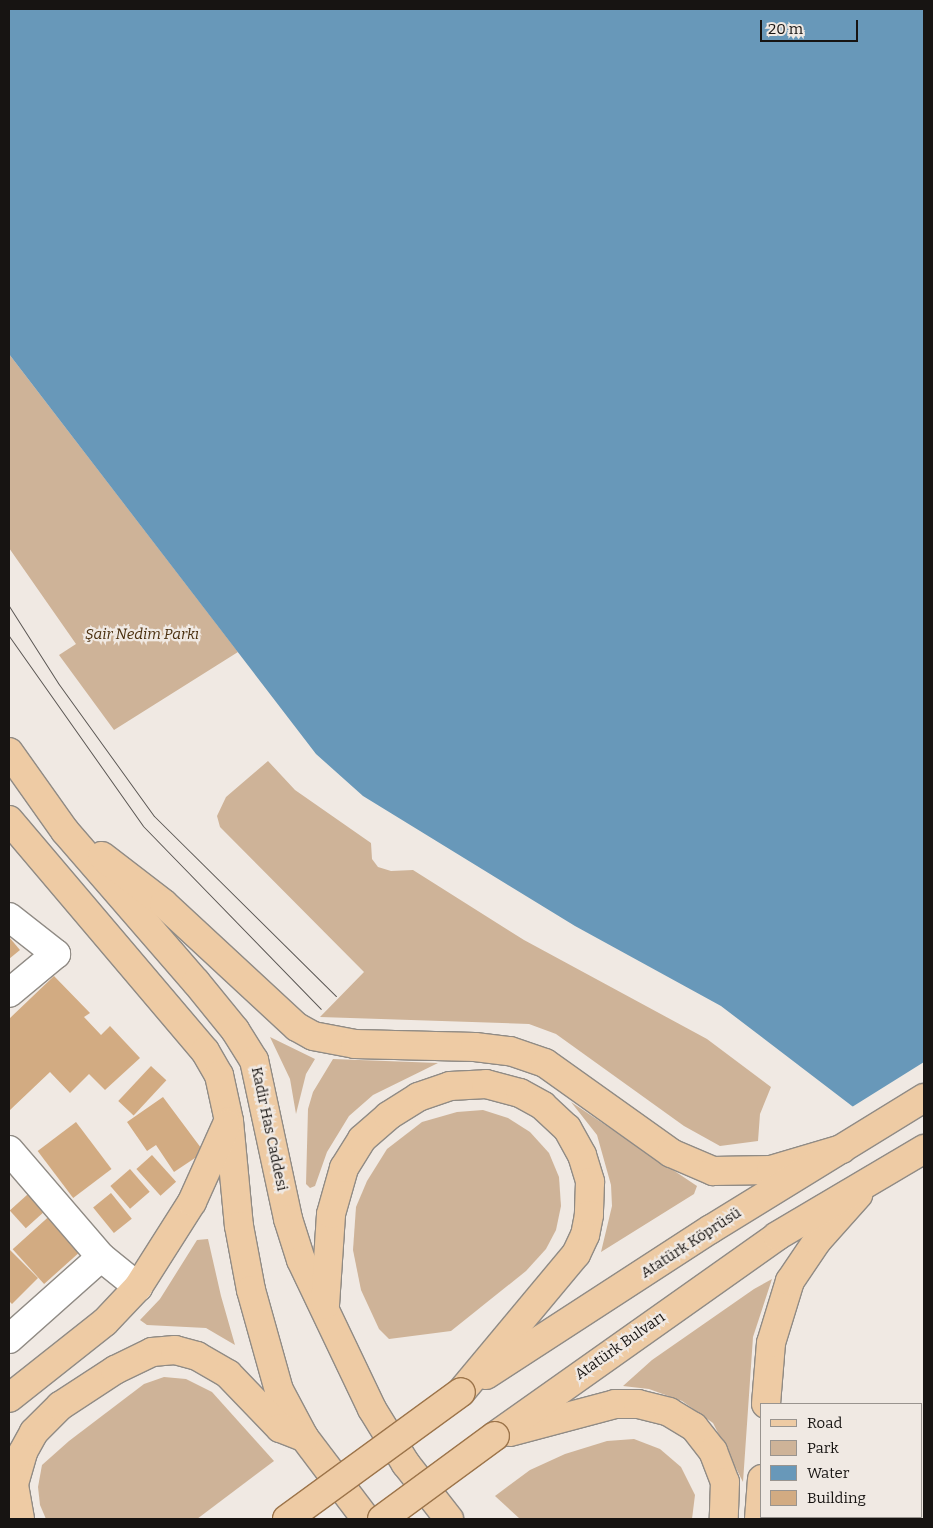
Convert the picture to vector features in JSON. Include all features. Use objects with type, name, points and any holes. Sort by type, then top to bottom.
[{"type":"main road","name":"Kadir Has Caddesi","points":[[9,752],[65,831],[196,982],[235,1030],[254,1060],[288,1219],[302,1260],[372,1409],[406,1464],[449,1519]]},
{"type":"main road","points":[[9,820],[205,1051],[219,1075],[229,1121],[239,1226],[252,1290],[278,1390],[304,1437],[366,1519]]},
{"type":"main road","points":[[65,831],[164,904],[297,1027],[313,1036],[355,1044],[475,1047],[510,1052],[544,1063],[671,1153],[713,1171],[771,1170],[842,1150]]},
{"type":"main road","points":[[286,1519],[461,1392],[576,1254],[585,1236],[589,1216],[590,1182],[582,1155],[567,1128],[543,1106],[520,1093],[486,1084],[450,1086],[418,1097],[388,1116],[362,1139],[344,1168],[331,1214],[325,1311]]},
{"type":"main road","name":"Atatürk Köprüsü","points":[[461,1392],[711,1229],[924,1098]]},
{"type":"main road","points":[[9,1398],[105,1322],[138,1288],[192,1202],[229,1121]]},
{"type":"main road","points":[[766,1403],[771,1343],[790,1282],[817,1242],[865,1186],[924,1149]]},
{"type":"main road","name":"Atatürk Bulvarı","points":[[382,1519],[494,1436],[777,1236],[838,1198],[865,1186]]},
{"type":"main road","points":[[20,1519],[14,1484],[23,1452],[34,1432],[60,1406],[115,1370],[152,1352],[175,1350],[197,1356],[228,1374],[280,1428],[304,1437]]},
{"type":"main road","points":[[494,1436],[615,1404],[638,1404],[669,1412],[694,1427],[713,1451],[725,1482],[724,1519]]},
{"type":"main road","points":[[759,1519],[760,1506]]},
{"type":"street","points":[[9,916],[56,954],[9,994]]},
{"type":"street","points":[[9,1150],[102,1257],[138,1288]]},
{"type":"street","points":[[9,1339],[102,1257]]},
{"type":"green space","name":"Şair Nedim Parkı","points":[[9,354],[238,652],[114,730],[59,655],[76,644],[9,548]]},
{"type":"green space","points":[[268,761],[295,790],[371,843],[372,859],[378,867],[391,871],[413,870],[524,940],[707,1039],[771,1087],[760,1114],[758,1141],[720,1146],[684,1126],[556,1034],[529,1024],[320,1017],[364,972],[220,827],[217,816],[226,797]]},
{"type":"green space","points":[[270,1037],[315,1059],[306,1074],[296,1114],[290,1079]]},
{"type":"green space","points":[[333,1059],[438,1063],[373,1095],[349,1116],[327,1152],[315,1186],[310,1188],[306,1184],[308,1109],[313,1092]]},
{"type":"green space","points":[[571,1102],[697,1186],[694,1194],[601,1252],[612,1206],[611,1185],[597,1135]]},
{"type":"green space","points":[[483,1110],[508,1118],[530,1132],[549,1153],[559,1177],[561,1206],[556,1230],[546,1249],[526,1271],[451,1331],[389,1339],[379,1329],[361,1290],[353,1250],[356,1207],[367,1181],[387,1149],[422,1122],[457,1112]]},
{"type":"green space","points":[[208,1239],[235,1345],[206,1328],[147,1325],[140,1320],[160,1299],[197,1240]]},
{"type":"green space","points":[[772,1279],[753,1337],[743,1482],[713,1423],[682,1401],[649,1389],[623,1386],[652,1360],[754,1289]]},
{"type":"green space","points":[[164,1377],[186,1379],[212,1392],[274,1461],[197,1519],[46,1519],[40,1505],[38,1487],[42,1465],[69,1441],[144,1384]]},
{"type":"green space","points":[[634,1439],[660,1449],[681,1467],[695,1495],[692,1519],[520,1519],[495,1496],[530,1470],[565,1454],[607,1441]]},
{"type":"water","points":[[9,9],[924,9],[924,1182],[903,1145],[721,1006],[575,926],[363,796],[316,754],[9,354]]},
{"type":"pier","points":[[924,1062],[924,1185],[901,1147],[852,1107]]},
{"type":"building","points":[[9,937],[20,950],[9,959]]},
{"type":"building","points":[[54,976],[90,1013],[84,1017],[101,1035],[110,1026],[140,1058],[105,1090],[89,1074],[70,1093],[50,1072],[10,1110],[9,1019]]},
{"type":"building","points":[[151,1066],[166,1080],[134,1115],[118,1101]]},
{"type":"building","points":[[163,1097],[204,1152],[174,1172],[156,1145],[147,1151],[127,1122]]},
{"type":"building","points":[[76,1122],[112,1169],[73,1198],[38,1151]]},
{"type":"building","points":[[152,1155],[176,1182],[160,1196],[136,1169]]},
{"type":"building","points":[[130,1169],[150,1192],[130,1209],[110,1186]]},
{"type":"building","points":[[38,1185],[54,1203],[26,1228],[10,1210]]},
{"type":"building","points":[[111,1193],[132,1219],[114,1233],[93,1207]]},
{"type":"building","points":[[55,1211],[86,1246],[44,1284],[13,1249]]},
{"type":"building","points":[[9,1249],[38,1278],[12,1304],[9,1301]]},
{"type":"tram line","points":[[9,606],[58,683],[154,816],[336,996]]},
{"type":"tram line","points":[[9,636],[143,826],[321,1009]]}]
